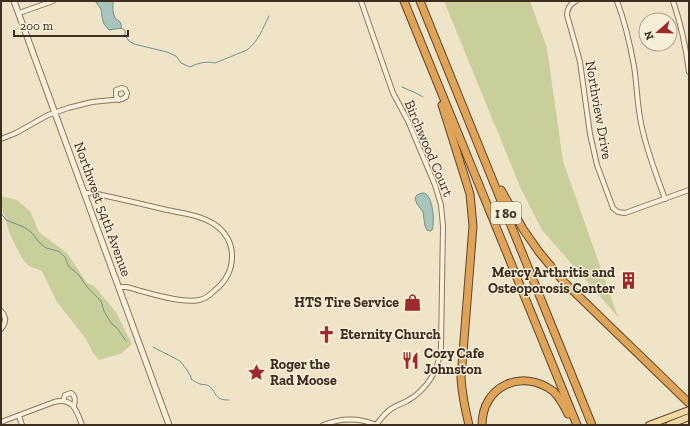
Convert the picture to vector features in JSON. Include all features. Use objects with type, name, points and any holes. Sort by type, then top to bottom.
[{"type":"highway","name":"I 80","points":[[404,1],[577,425]]},
{"type":"highway","name":"I 80","points":[[420,1],[592,425]]},
{"type":"highway","points":[[428,58],[470,194],[473,226],[461,378],[463,399],[469,425]]},
{"type":"highway","points":[[487,166],[523,229],[539,252],[564,282],[689,403]]},
{"type":"highway","points":[[482,425],[486,404],[496,392],[509,383],[526,380],[540,384],[554,392],[560,399],[574,425]]},
{"type":"main road","points":[[649,425],[689,410]]},
{"type":"main road","points":[[669,425],[689,417]]},
{"type":"street","name":"Northwest 54th Avenue","points":[[14,1],[169,425]]},
{"type":"street","points":[[19,14],[53,1]]},
{"type":"street","name":"Birchwood Court","points":[[361,1],[393,94],[408,121],[438,194],[442,210],[443,226],[441,348],[437,367],[429,382],[420,392],[407,401],[389,410],[376,425]]},
{"type":"street","name":"Northview Drive","points":[[576,1],[568,8],[568,18],[580,62],[593,150],[611,205],[618,212],[625,213],[665,199]]},
{"type":"street","points":[[617,1],[632,52],[638,106],[644,137],[665,199],[689,190]]},
{"type":"street","points":[[673,1],[685,42],[689,72]]},
{"type":"street","points":[[1,139],[54,112],[81,104],[119,100]]},
{"type":"street","points":[[85,193],[92,193],[188,214],[206,220],[220,229],[226,236],[231,248],[232,262],[225,280],[219,288],[199,300],[193,301],[175,299],[127,287],[119,287]]},
{"type":"street","points":[[1,311],[5,318],[1,329]]},
{"type":"street","points":[[63,401],[65,396],[72,393],[75,399],[74,406]]},
{"type":"street","points":[[1,422],[54,402],[63,401],[74,406],[82,425]]},
{"type":"street","points":[[19,416],[22,425]]},
{"type":"street","points":[[323,425],[337,420],[352,419],[366,421],[376,425]]},
{"type":"green space","points":[[444,1],[530,1],[547,48],[563,161],[618,317],[542,230],[521,189]]},
{"type":"green space","points":[[1,196],[17,200],[30,211],[39,232],[67,253],[87,283],[94,286],[116,312],[132,344],[122,353],[99,360],[93,353],[86,339],[57,302],[42,271],[29,266],[23,260],[10,235],[1,204]]},
{"type":"water","points":[[95,1],[113,1],[113,12],[115,18],[121,23],[121,28],[109,30],[104,24],[101,9]]},
{"type":"water","points":[[425,193],[432,206],[433,227],[430,231],[427,230],[425,226],[423,212],[417,204],[415,198],[417,195]]},
{"type":"waterway","points":[[121,28],[125,30],[125,35],[129,41],[134,44],[167,52],[176,56],[181,63],[190,67],[196,64],[208,62],[215,63],[247,50],[257,39],[269,16]]},
{"type":"waterway","points":[[402,87],[423,97]]},
{"type":"waterway","points":[[1,213],[6,220],[24,227],[31,232],[46,248],[58,251],[65,257],[69,267],[78,274],[88,288],[101,301],[104,311],[111,323],[117,328],[126,341]]},
{"type":"waterway","points":[[153,347],[180,361],[187,370],[191,379],[199,384],[209,386],[220,399],[229,400]]},
{"type":"place","name":"Mercy Arthritis and Osteoporosis Center","points":[[628,280]]},
{"type":"place","name":"HTS Tire Service","points":[[412,302]]},
{"type":"place","name":"Eternity Church","points":[[327,334]]},
{"type":"place","name":"Cozy Cafe Johnston","points":[[411,361]]},
{"type":"place","name":"Roger the Rad Moose","points":[[257,372]]}]
